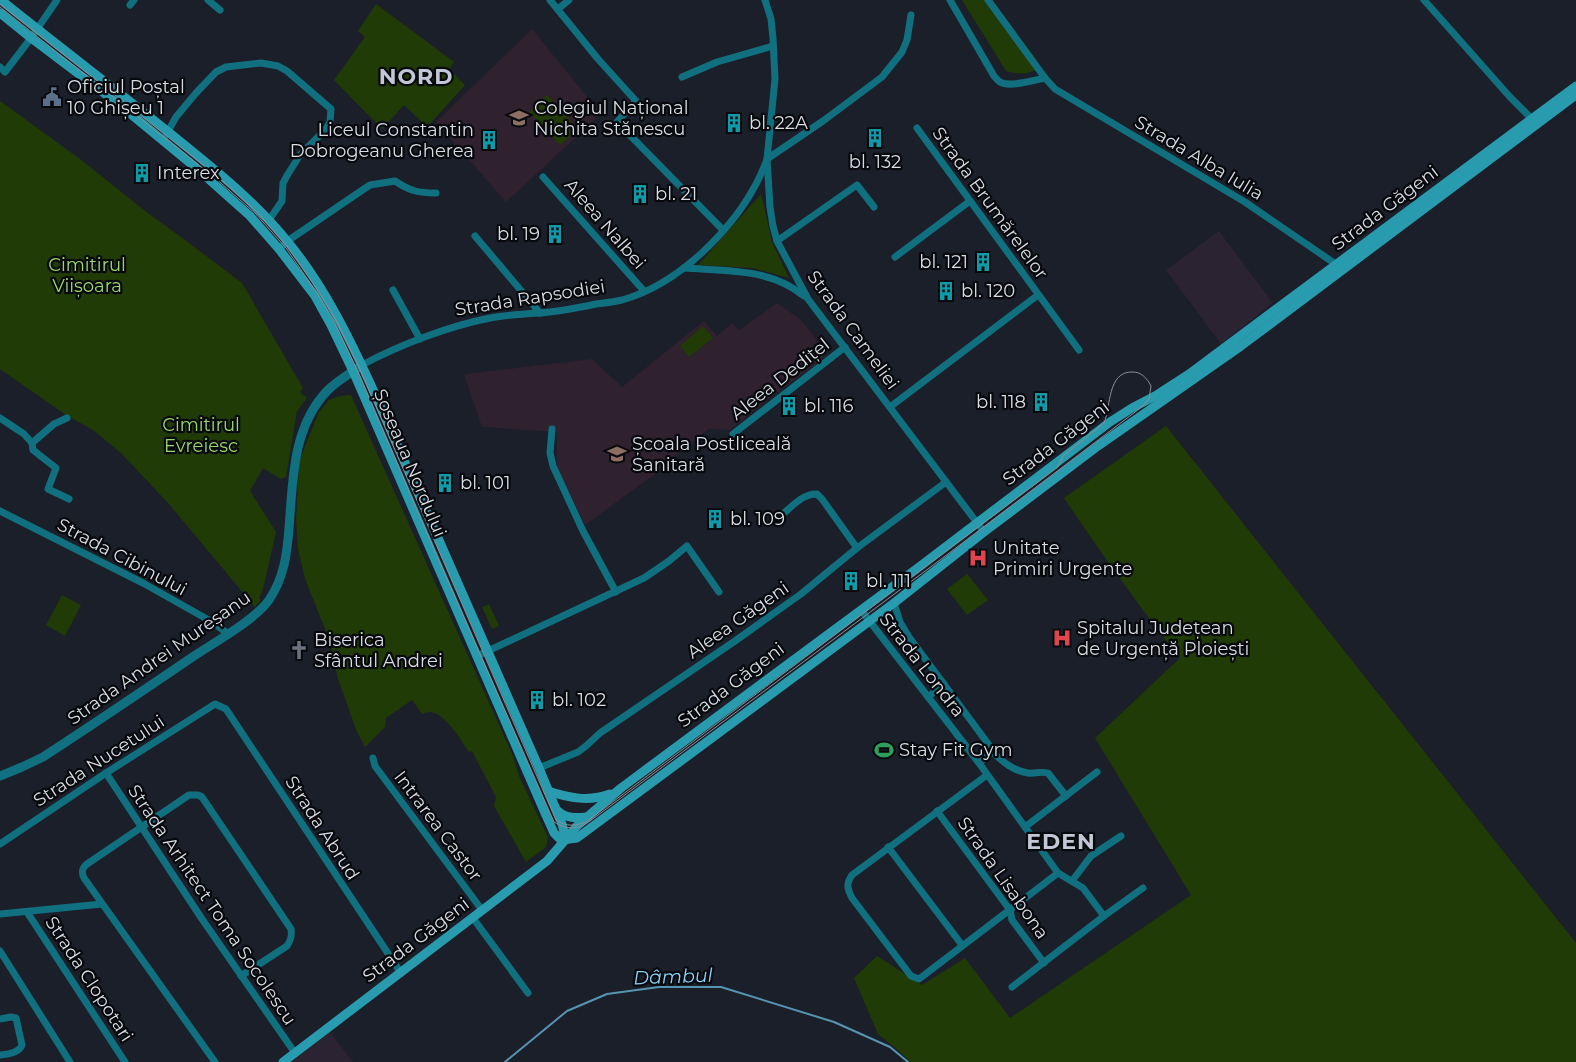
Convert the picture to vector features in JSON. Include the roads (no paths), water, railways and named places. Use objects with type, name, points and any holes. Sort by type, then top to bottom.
[{"type":"main road","name":"Șoseaua Nordului","points":[[0,13],[122,106],[250,216],[279,249],[315,296],[332,325],[353,371],[554,833],[559,839],[566,840],[565,831],[556,808],[488,650],[489,642],[486,634],[474,610],[468,606],[362,365],[341,322],[322,290],[287,241],[247,197],[97,74],[1,0]]},
{"type":"main road","name":"Strada Găgeni","points":[[566,840],[578,838],[869,622],[984,532],[1576,86]]},
{"type":"main road","name":"Strada Găgeni","points":[[283,1062],[546,861],[578,825],[621,788],[1118,417],[1132,408],[1170,392],[1335,276],[1576,95]]},
{"type":"main road","points":[[548,790],[569,798],[590,799],[609,795],[621,788]]},
{"type":"main road","points":[[556,808],[564,816],[571,818],[588,816]]},
{"type":"street","points":[[0,67],[5,72],[57,0]]},
{"type":"street","points":[[208,0],[220,10]]},
{"type":"street","points":[[550,0],[636,100],[617,122],[722,230]]},
{"type":"street","points":[[558,10],[568,0]]},
{"type":"street","name":"Strada Cameliei","points":[[765,0],[771,19],[775,79],[767,159],[772,226],[777,241],[808,299],[984,532]]},
{"type":"street","points":[[950,0],[994,76],[1001,82],[1008,84],[1020,83],[1045,78]]},
{"type":"street","name":"Strada Alba Iulia","points":[[988,0],[1045,78],[1055,88],[1245,202],[1337,265]]},
{"type":"street","points":[[1424,0],[1532,120]]},
{"type":"street","points":[[767,159],[823,121],[882,77],[902,52],[908,40],[911,15]]},
{"type":"street","points":[[682,77],[717,62],[773,46]]},
{"type":"street","points":[[162,140],[176,117],[216,72],[226,67],[261,63],[278,66],[287,71],[332,109],[330,122],[326,129],[300,155],[293,165],[283,183],[282,201],[269,220]]},
{"type":"street","name":"Strada Brumărelelor","points":[[917,128],[1079,350]]},
{"type":"street","name":"Strada Rapsodiei","points":[[353,371],[362,365],[420,339],[447,329],[489,318],[540,313],[622,300],[663,282],[684,268],[722,230],[744,203],[758,181],[767,159]]},
{"type":"street","name":"Aleea Nalbei","points":[[543,177],[644,291]]},
{"type":"street","points":[[279,249],[287,241],[370,185],[395,182],[420,193],[436,192]]},
{"type":"street","points":[[777,241],[857,185],[874,207]]},
{"type":"street","points":[[895,257],[970,201]]},
{"type":"street","points":[[475,236],[540,313]]},
{"type":"street","points":[[684,268],[758,273],[789,285],[808,299]]},
{"type":"street","points":[[393,290],[420,339]]},
{"type":"street","name":"Strada Brumărelelor","points":[[890,407],[1038,295]]},
{"type":"street","name":"Aleea Dedițel","points":[[733,434],[845,347]]},
{"type":"street","name":"Strada Andrei Mureșanu","points":[[0,776],[43,757],[228,634],[264,606],[277,586],[284,567],[293,471],[304,427],[312,411],[330,388],[353,371]]},
{"type":"street","points":[[0,418],[24,434],[32,443],[33,450],[56,468],[48,489],[69,499]]},
{"type":"street","points":[[32,443],[54,424],[67,418]]},
{"type":"street","points":[[552,429],[550,453],[553,466],[583,530],[616,592]]},
{"type":"street","name":"Aleea Găgeni","points":[[539,768],[578,752],[600,733],[801,594],[857,548],[946,482]]},
{"type":"street","points":[[783,514],[804,497],[811,493],[817,494],[857,548]]},
{"type":"street","name":"Strada Cibinului","points":[[0,511],[135,579],[214,623],[228,634]]},
{"type":"street","points":[[477,656],[644,578],[670,561],[687,546],[719,592]]},
{"type":"street","name":"Strada Londra","points":[[894,603],[900,622],[909,637],[990,745],[991,751]]},
{"type":"street","name":"Strada Londra","points":[[861,610],[979,763],[1058,873],[1083,888],[1104,916]]},
{"type":"street","points":[[928,697],[944,684]]},
{"type":"street","name":"Strada Nucetului","points":[[0,844],[106,773],[216,704]]},
{"type":"street","name":"Strada Abrud","points":[[216,704],[226,709],[401,973]]},
{"type":"street","points":[[979,763],[991,751],[1012,768],[1027,773],[1048,773],[1066,796]]},
{"type":"street","name":"Intrarea Castor","points":[[373,758],[374,766],[482,910]]},
{"type":"street","points":[[1025,827],[1097,772]]},
{"type":"street","name":"Strada Arhitect Toma Socolescu","points":[[106,773],[241,976],[295,1053]]},
{"type":"street","points":[[987,775],[852,875],[847,886],[852,898],[911,976],[919,979],[1058,873]]},
{"type":"street","points":[[215,1062],[84,878],[83,868],[189,795],[202,797],[289,924],[292,935],[287,946],[241,976]]},
{"type":"street","name":"Strada Lisabona","points":[[937,811],[1010,910],[1012,920],[1044,962]]},
{"type":"street","points":[[1072,881],[1091,856],[1120,836]]},
{"type":"street","points":[[888,847],[962,945]]},
{"type":"street","points":[[1012,987],[1104,916],[1144,888]]},
{"type":"street","points":[[0,914],[102,904]]},
{"type":"street","name":"Strada Clopotari","points":[[27,912],[125,1062]]},
{"type":"street","points":[[473,918],[528,993]]},
{"type":"street","points":[[0,951],[70,1062]]},
{"type":"street","points":[[0,1055],[22,1048],[18,1025],[14,1017],[1,1019]]},
{"type":"waterway","name":"Dâmbul","points":[[505,1062],[567,1011],[607,994],[659,987],[721,987],[834,1022],[890,1047],[908,1062]]},
{"type":"tram line","points":[[0,4],[216,175],[257,212],[287,246],[319,292],[336,320],[359,367],[556,820],[564,824],[574,825],[586,822],[1058,467],[1063,456],[1104,423],[1111,391],[1118,377],[1125,373],[1136,372],[1141,374],[1151,386],[1149,399],[1143,406],[944,557],[590,821],[581,826],[568,828],[554,822],[360,376],[334,321],[286,248],[256,214],[214,177],[0,7]]},
{"type":"place","name":"Oficiul Poștal 10 Ghișeu 1","points":[[52,97]]},
{"type":"place","name":"Colegiul Național Nichita Stănescu","points":[[519,118]]},
{"type":"place","name":"bl. 22A","points":[[734,123]]},
{"type":"place","name":"bl. 132","points":[[875,138]]},
{"type":"place","name":"Liceul Constantin Dobrogeanu Gherea","points":[[489,140]]},
{"type":"place","name":"Interex","points":[[142,173]]},
{"type":"place","name":"bl. 21","points":[[640,194]]},
{"type":"place","name":"bl. 19","points":[[555,234]]},
{"type":"place","name":"bl. 121","points":[[983,262]]},
{"type":"place","name":"bl. 120","points":[[946,291]]},
{"type":"place","name":"bl. 118","points":[[1041,402]]},
{"type":"place","name":"bl. 116","points":[[789,406]]},
{"type":"place","name":"Școala Postliceală Sanitară","points":[[617,454]]},
{"type":"place","name":"bl. 101","points":[[445,483]]},
{"type":"place","name":"bl. 109","points":[[715,519]]},
{"type":"place","name":"Unitate Primiri Urgente","points":[[978,558]]},
{"type":"place","name":"bl. 111","points":[[851,581]]},
{"type":"place","name":"Spitalul Județean de Urgență Ploiești","points":[[1062,638]]},
{"type":"place","name":"Biserica Sfântul Andrei","points":[[299,650]]},
{"type":"place","name":"bl. 102","points":[[537,700]]},
{"type":"place","name":"Stay Fit Gym","points":[[884,750]]},
{"type":"district","name":"NORD","points":[[416,76]]},
{"type":"district","name":"EDEN","points":[[1061,841]]},
{"type":"park label","name":"Cimitirul Viișoara","points":[[87,275]]},
{"type":"park label","name":"Cimitirul Evreiesc","points":[[201,435]]}]
